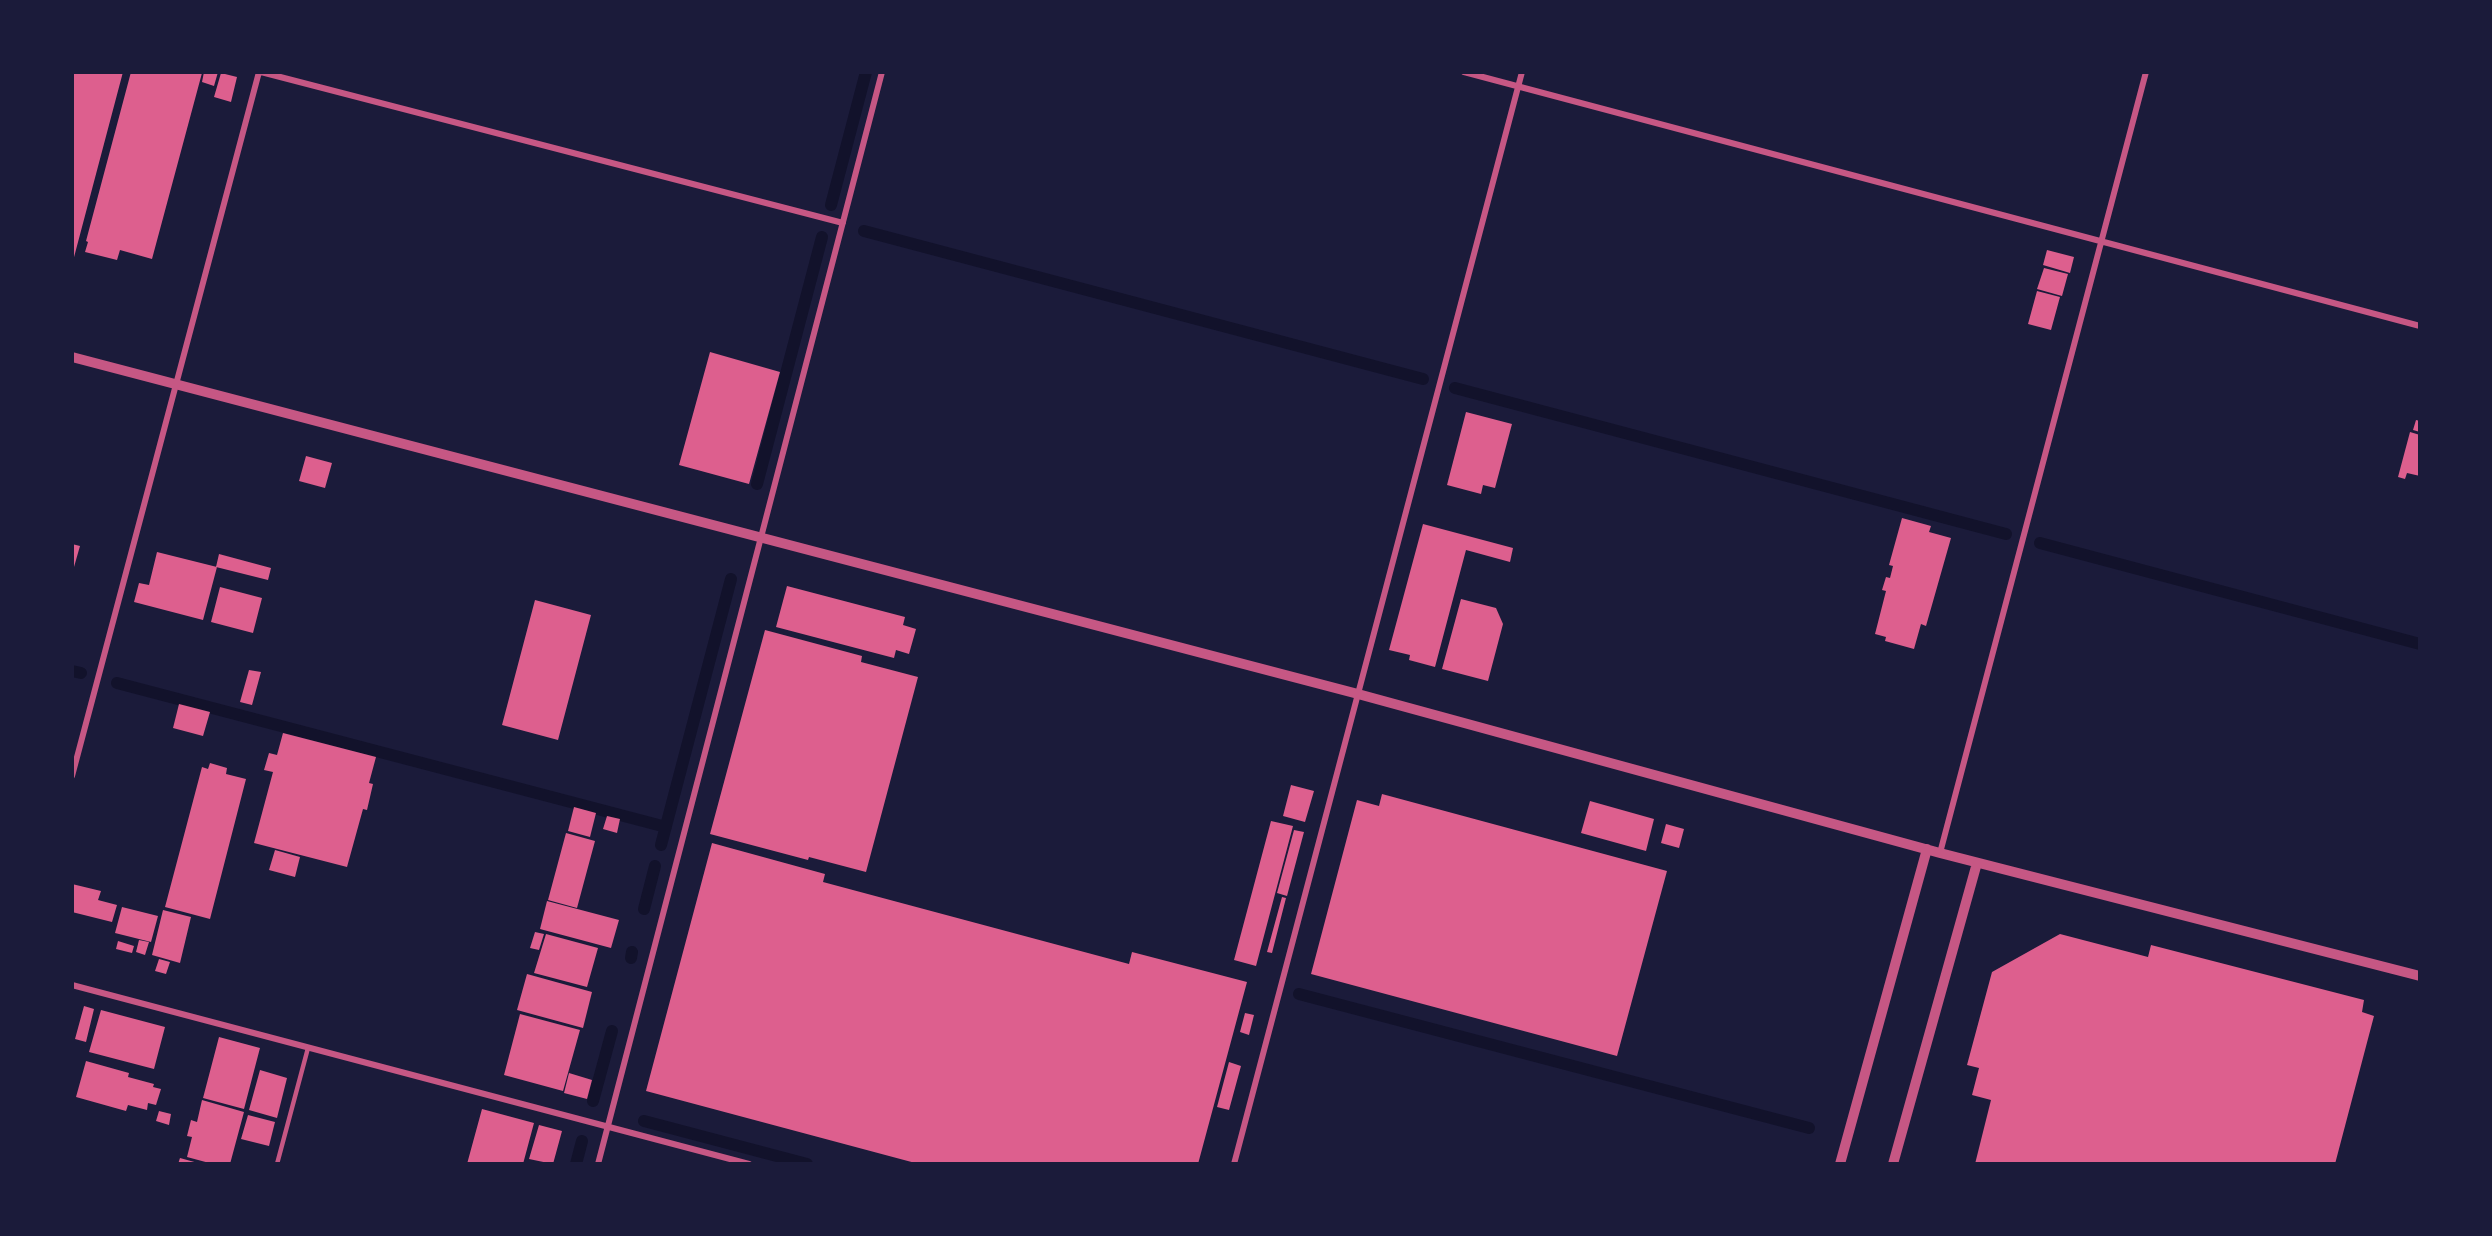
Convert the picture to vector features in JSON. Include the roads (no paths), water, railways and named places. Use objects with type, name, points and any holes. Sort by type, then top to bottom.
[{"type":"street","points":[[72,776],[260,72],[843,223]]},
{"type":"street","points":[[598,1164],[882,72]]},
{"type":"street","points":[[1464,72],[2420,326]]},
{"type":"street","points":[[1233,1164],[1522,72]]},
{"type":"street","points":[[1940,854],[2146,72]]},
{"type":"street","points":[[72,357],[1358,694],[1940,854],[2420,976]]},
{"type":"street","points":[[1840,1164],[1927,849]]},
{"type":"street","points":[[1893,1164],[1977,863]]},
{"type":"street","points":[[72,985],[749,1164]]},
{"type":"lane","points":[[277,1164],[309,1048]]},
{"type":"waterway","points":[[831,205],[866,72]]},
{"type":"waterway","points":[[864,231],[1423,379]]},
{"type":"waterway","points":[[757,484],[822,237]]},
{"type":"waterway","points":[[1455,388],[2006,534]]},
{"type":"waterway","points":[[2040,543],[2420,644]]},
{"type":"waterway","points":[[661,845],[731,579]]},
{"type":"waterway","points":[[72,671],[81,673]]},
{"type":"waterway","points":[[117,683],[666,827]]},
{"type":"waterway","points":[[644,909],[655,866]]},
{"type":"waterway","points":[[631,958],[632,952]]},
{"type":"waterway","points":[[1299,994],[1809,1128]]},
{"type":"waterway","points":[[593,1101],[612,1031]]},
{"type":"waterway","points":[[644,1121],[807,1164]]},
{"type":"waterway","points":[[576,1164],[582,1141]]}]
